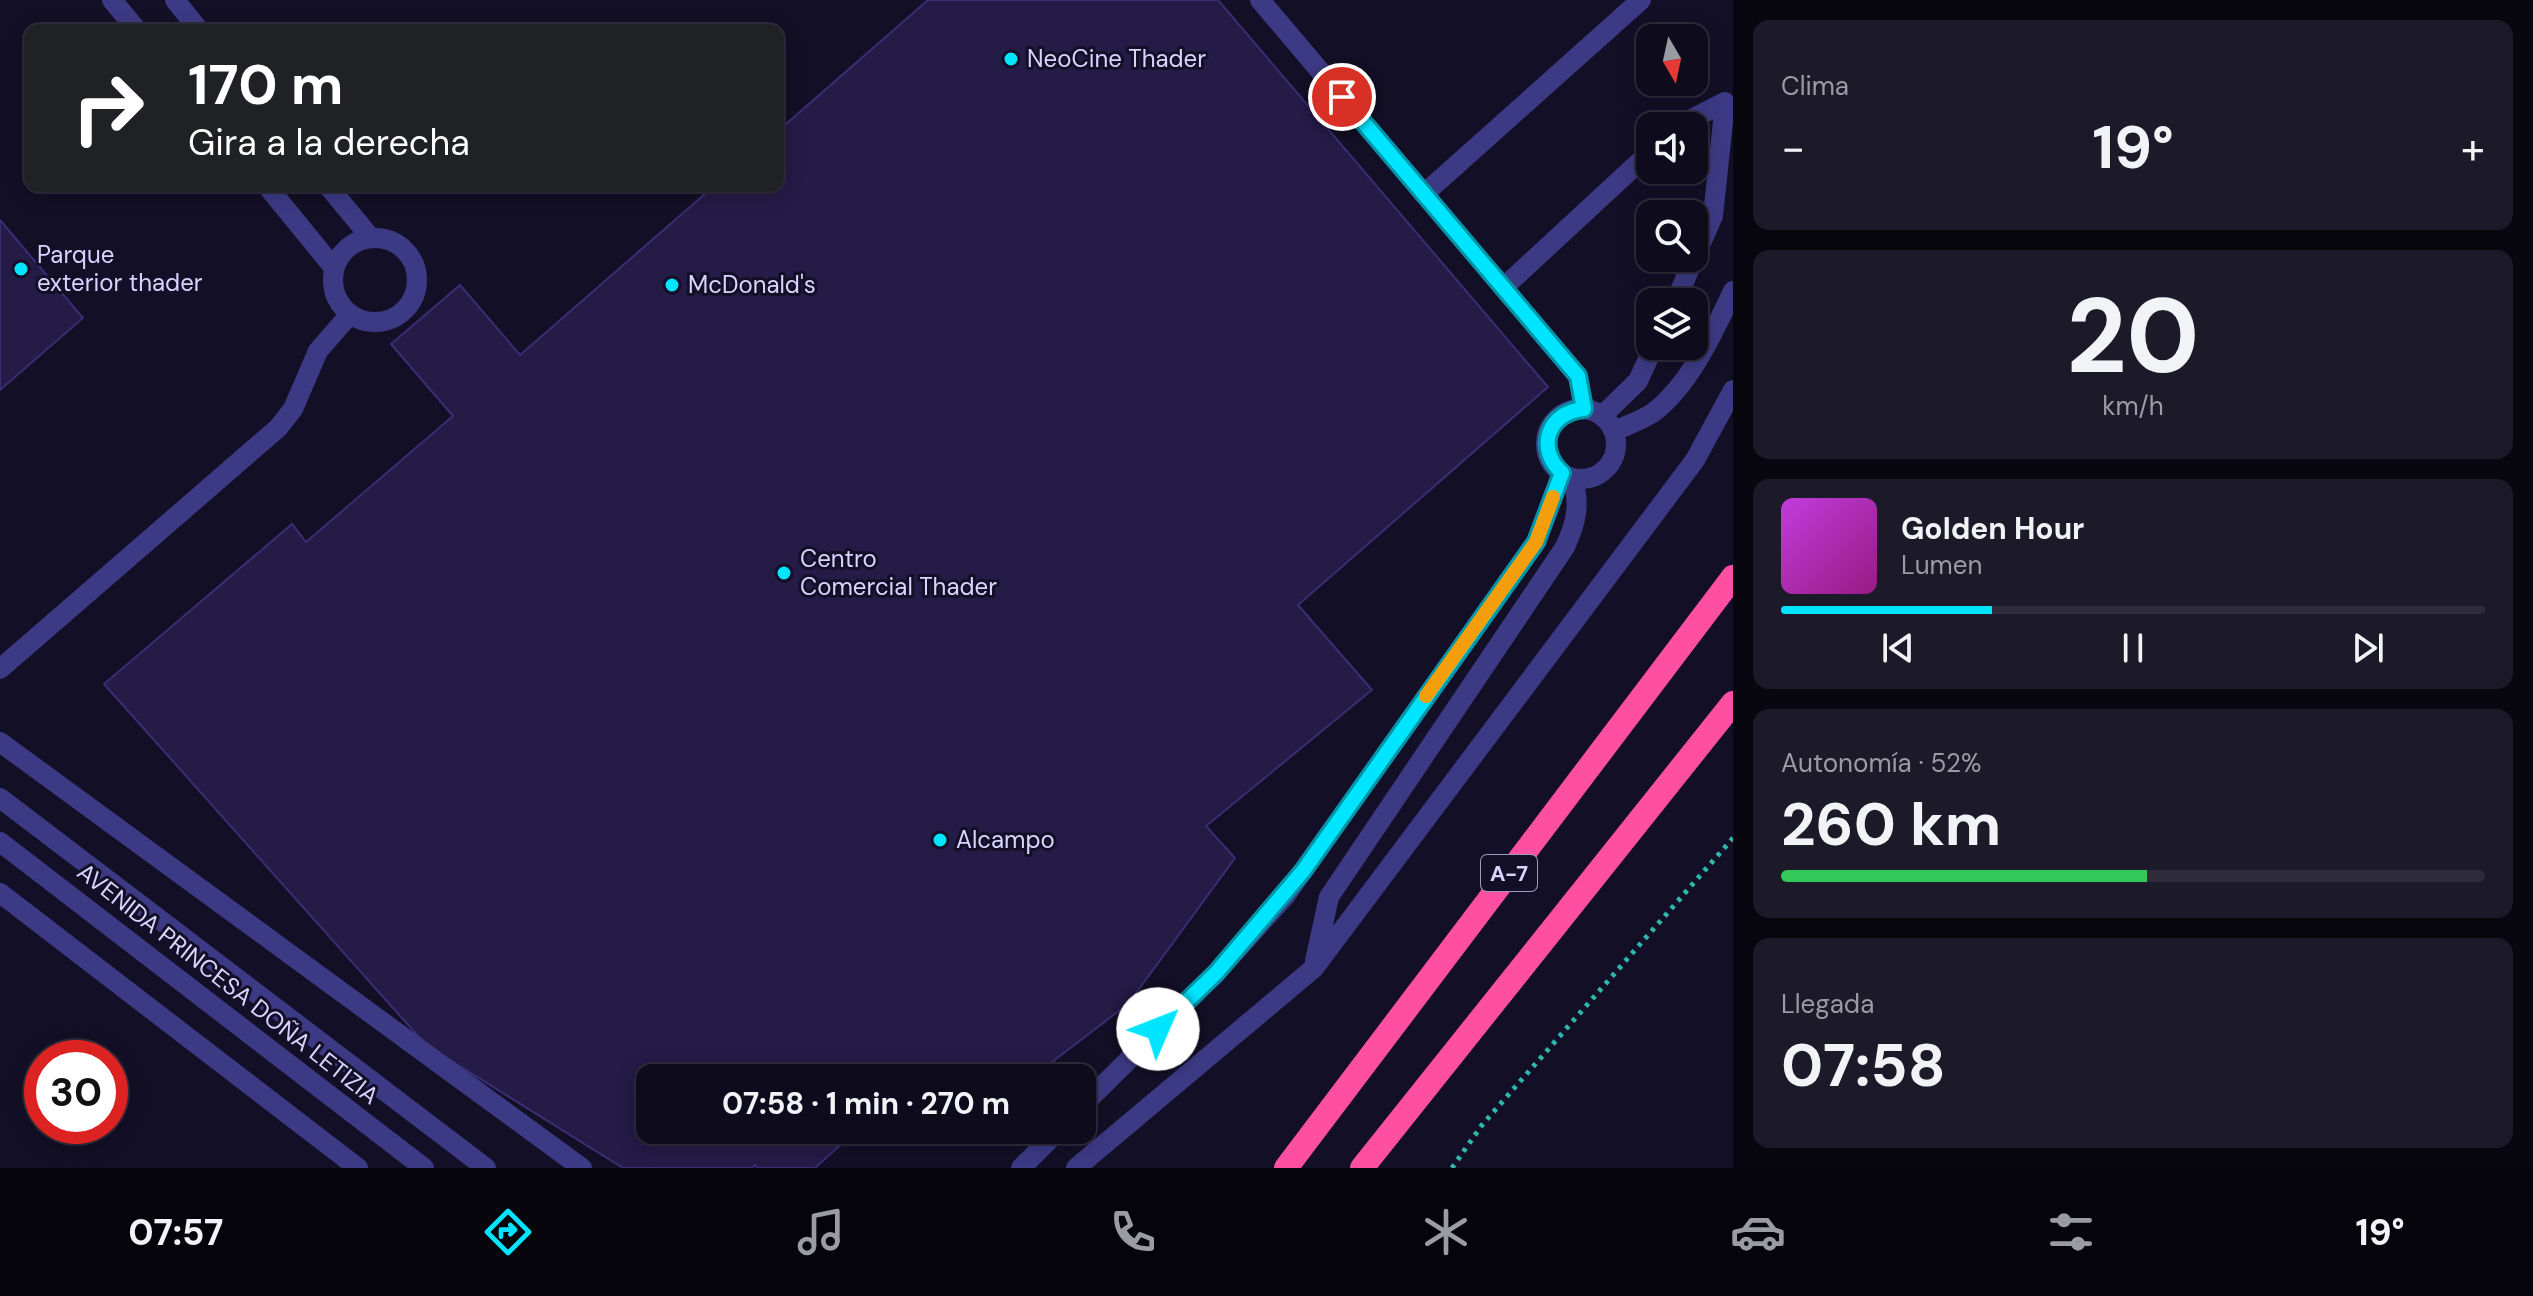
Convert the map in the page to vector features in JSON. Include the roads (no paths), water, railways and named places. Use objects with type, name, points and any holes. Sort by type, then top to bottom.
[{"type":"highway","name":"A-7","points":[[1286,1168],[1733,577]]},
{"type":"highway","points":[[1362,1168],[1733,703]]},
{"type":"street","points":[[112,0],[132,24]]},
{"type":"street","points":[[175,0],[194,24]]},
{"type":"street","points":[[1260,0],[1578,376],[1600,419],[1614,456],[1607,467],[1585,479],[1567,476]]},
{"type":"street","points":[[1424,194],[1641,0]]},
{"type":"street","points":[[1681,288],[1713,216],[1725,102],[1704,112]]},
{"type":"street","points":[[1503,288],[1636,165]]},
{"type":"street","points":[[272,192],[334,268]]},
{"type":"street","points":[[333,192],[371,238]]},
{"type":"street","points":[[371,238],[393,242],[403,248],[416,270],[417,285],[413,299],[392,318],[363,320],[350,314],[333,289],[334,268],[348,248],[371,238]]},
{"type":"street","points":[[1314,968],[1329,897],[1565,547],[1577,521],[1578,494],[1548,455],[1548,433],[1562,415],[1600,419],[1652,413],[1679,387],[1733,291]]},
{"type":"street","points":[[0,669],[278,428],[293,409],[318,351],[350,314]]},
{"type":"street","points":[[1600,419],[1638,381],[1648,360]]},
{"type":"street","points":[[1076,1168],[1314,968],[1695,460],[1733,390]]},
{"type":"street","points":[[1096,1092],[1216,973],[1286,895],[1536,542],[1567,476]]},
{"type":"street","points":[[0,742],[582,1168]]},
{"type":"street","points":[[0,798],[486,1168]]},
{"type":"street","name":"AVENIDA PRINCESA DOÑA LETIZIA","points":[[0,842],[424,1168]]},
{"type":"street","points":[[0,893],[358,1168]]},
{"type":"street","points":[[1021,1168],[1045,1144]]},
{"type":"place","name":"NeoCine Thader","points":[[1011,59]]},
{"type":"place","name":"Parque exterior thader","points":[[21,269]]},
{"type":"place","name":"McDonald's","points":[[672,285]]},
{"type":"place","name":"Centro Comercial Thader","points":[[784,573]]},
{"type":"place","name":"Alcampo","points":[[940,840]]}]
